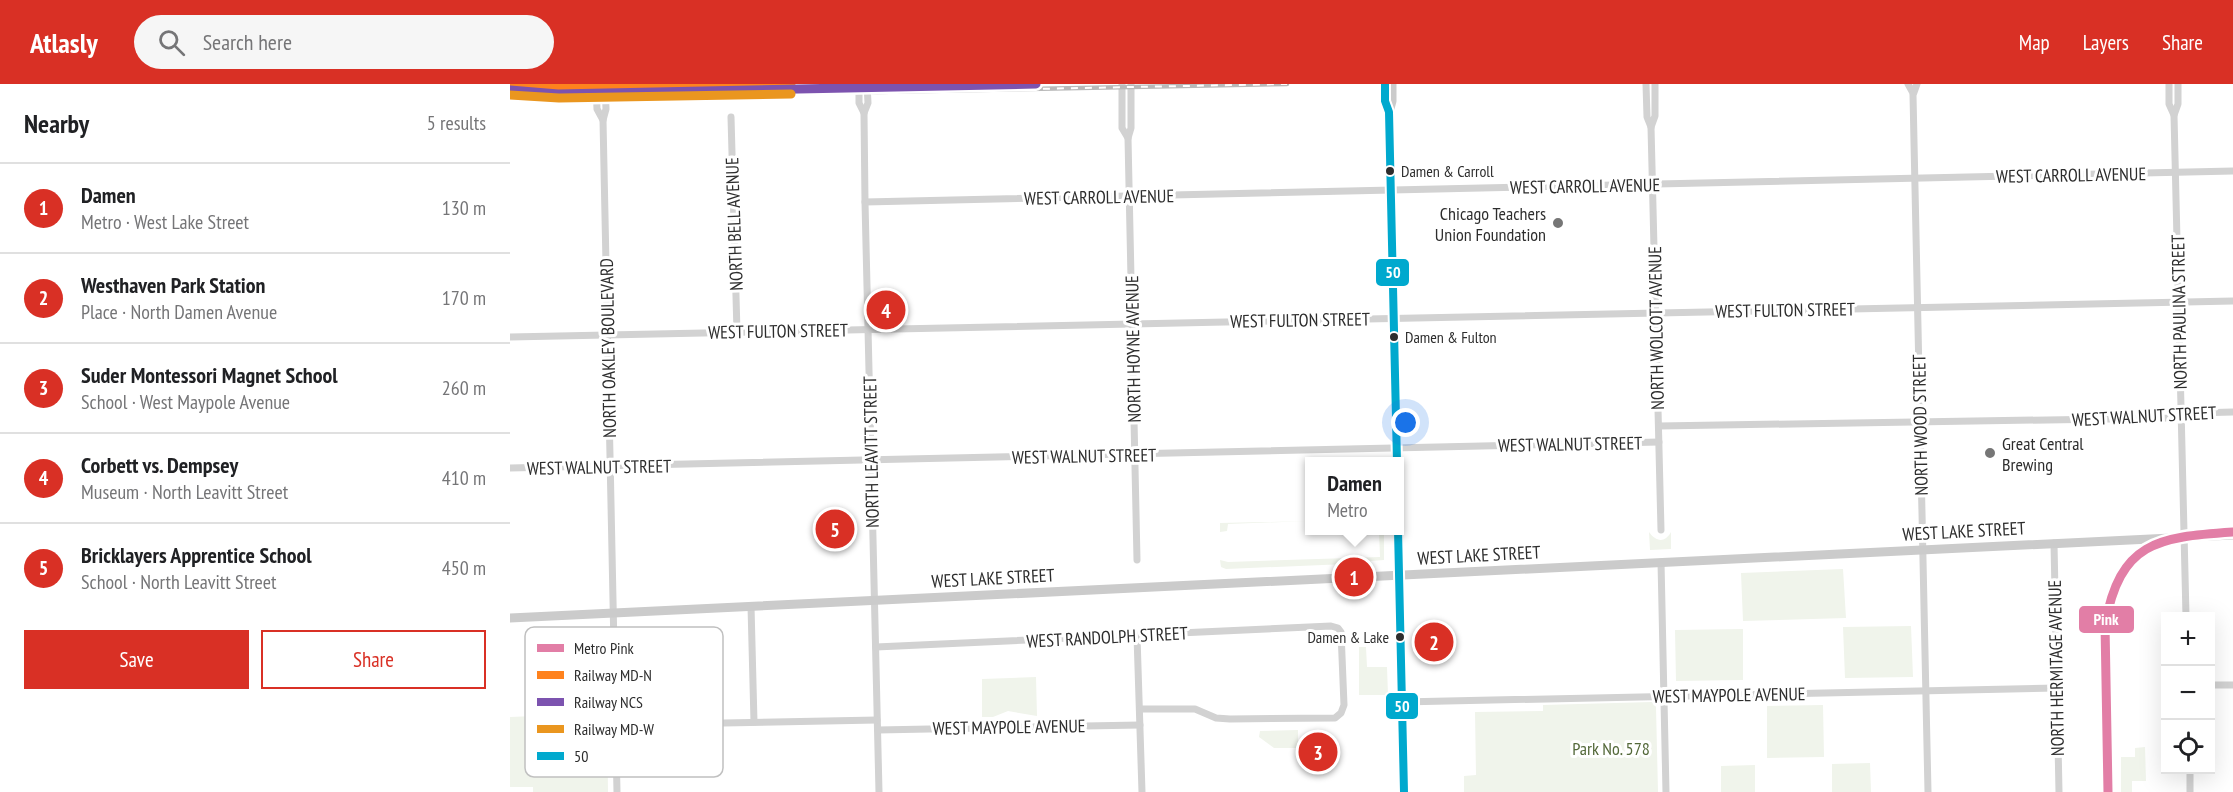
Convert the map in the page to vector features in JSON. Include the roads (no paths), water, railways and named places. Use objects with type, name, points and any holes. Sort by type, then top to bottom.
[{"type":"main road","points":[[1385,84],[1385,101],[1389,112]]},
{"type":"main road","points":[[1392,84],[1392,101],[1389,112],[1397,457]]},
{"type":"main road","points":[[1398,535],[1404,792]]},
{"type":"main road","name":"WEST LAKE STREET","points":[[510,618],[2233,535]]},
{"type":"street","name":"NORTH OAKLEY BOULEVARD","points":[[596,84],[597,109],[603,120]]},
{"type":"street","name":"NORTH OAKLEY BOULEVARD","points":[[605,84],[606,109],[603,120],[614,627]]},
{"type":"street","name":"NORTH LEAVITT STREET","points":[[859,84],[860,103],[864,112],[879,792]]},
{"type":"street","name":"NORTH LEAVITT STREET","points":[[864,112],[868,103],[867,84]]},
{"type":"street","name":"NORTH HOYNE AVENUE","points":[[1122,84],[1122,128],[1128,138]]},
{"type":"street","name":"NORTH HOYNE AVENUE","points":[[1131,84],[1131,128],[1128,138],[1137,560]]},
{"type":"street","name":"NORTH WOLCOTT AVENUE","points":[[1646,84],[1647,117],[1651,127],[1661,530]]},
{"type":"street","name":"NORTH WOLCOTT AVENUE","points":[[1651,127],[1655,116],[1654,84]]},
{"type":"street","name":"NORTH WOOD STREET","points":[[1908,84],[1913,93]]},
{"type":"street","name":"NORTH WOOD STREET","points":[[1917,84],[1913,93],[1928,792]]},
{"type":"street","name":"NORTH PAULINA STREET","points":[[2169,84],[2169,104],[2175,115]]},
{"type":"street","name":"NORTH PAULINA STREET","points":[[2178,84],[2178,104],[2175,115],[2186,612]]},
{"type":"street","name":"NORTH BELL AVENUE","points":[[731,117],[737,332]]},
{"type":"street","name":"WEST CARROLL AVENUE","points":[[865,202],[2233,171]]},
{"type":"street","name":"WEST FULTON STREET","points":[[510,337],[2233,301]]},
{"type":"street","name":"WEST WALNUT STREET","points":[[1659,426],[2168,418],[2194,413],[2233,412]]},
{"type":"street","name":"WEST WALNUT STREET","points":[[510,468],[1659,442]]},
{"type":"street","name":"NORTH HERMITAGE AVENUE","points":[[2054,543],[2059,792]]},
{"type":"street","points":[[1661,562],[1665,792]]},
{"type":"street","points":[[751,606],[754,722]]},
{"type":"street","name":"WEST RANDOLPH STREET","points":[[876,647],[1331,626],[1338,628],[1341,632],[1344,705],[1341,714],[1335,717],[1230,719],[1216,718],[1195,709],[1140,709]]},
{"type":"street","points":[[1137,636],[1142,792]]},
{"type":"street","points":[[2215,685],[2233,685]]},
{"type":"street","name":"WEST MAYPOLE AVENUE","points":[[1401,702],[2057,688]]},
{"type":"street","points":[[723,723],[878,720]]},
{"type":"street","name":"WEST MAYPOLE AVENUE","points":[[878,730],[1140,725]]},
{"type":"street","points":[[2190,774],[2190,792]]},
{"type":"street","name":"NORTH OAKLEY BOULEVARD","points":[[617,777],[617,792]]},
{"type":"railway","points":[[791,89],[877,92],[1287,84]]},
{"type":"metro line","name":"Pink","points":[[2108,792],[2105,625],[2112,597],[2121,576],[2132,560],[2146,549],[2163,542],[2183,537],[2233,532]]},
{"type":"rail line","name":"MD-N","points":[[510,84],[559,88],[791,84]]},
{"type":"rail line","name":"NCS","points":[[510,90],[558,94],[1036,84]]},
{"type":"rail line","name":"MD-W","points":[[510,95],[559,98],[791,94]]},
{"type":"place","name":"Damen & Carroll","points":[[1390,171]]},
{"type":"place","name":"Chicago Teachers Union Foundation","points":[[1558,223]]},
{"type":"place","name":"Corbett vs. Dempsey","points":[[886,310]]},
{"type":"place","name":"Damen & Fulton","points":[[1394,337]]},
{"type":"place","name":"Great Central Brewing","points":[[1990,453]]},
{"type":"place","name":"Bricklayers Apprentice School","points":[[835,529]]},
{"type":"place","name":"Damen","points":[[1354,577]]},
{"type":"place","name":"Damen & Lake","points":[[1400,637]]},
{"type":"place","name":"Westhaven Park Station","points":[[1434,642]]},
{"type":"place","name":"Suder Montessori Magnet School","points":[[1318,752]]},
{"type":"park label","name":"Park No. 578","points":[[1611,748]]}]
